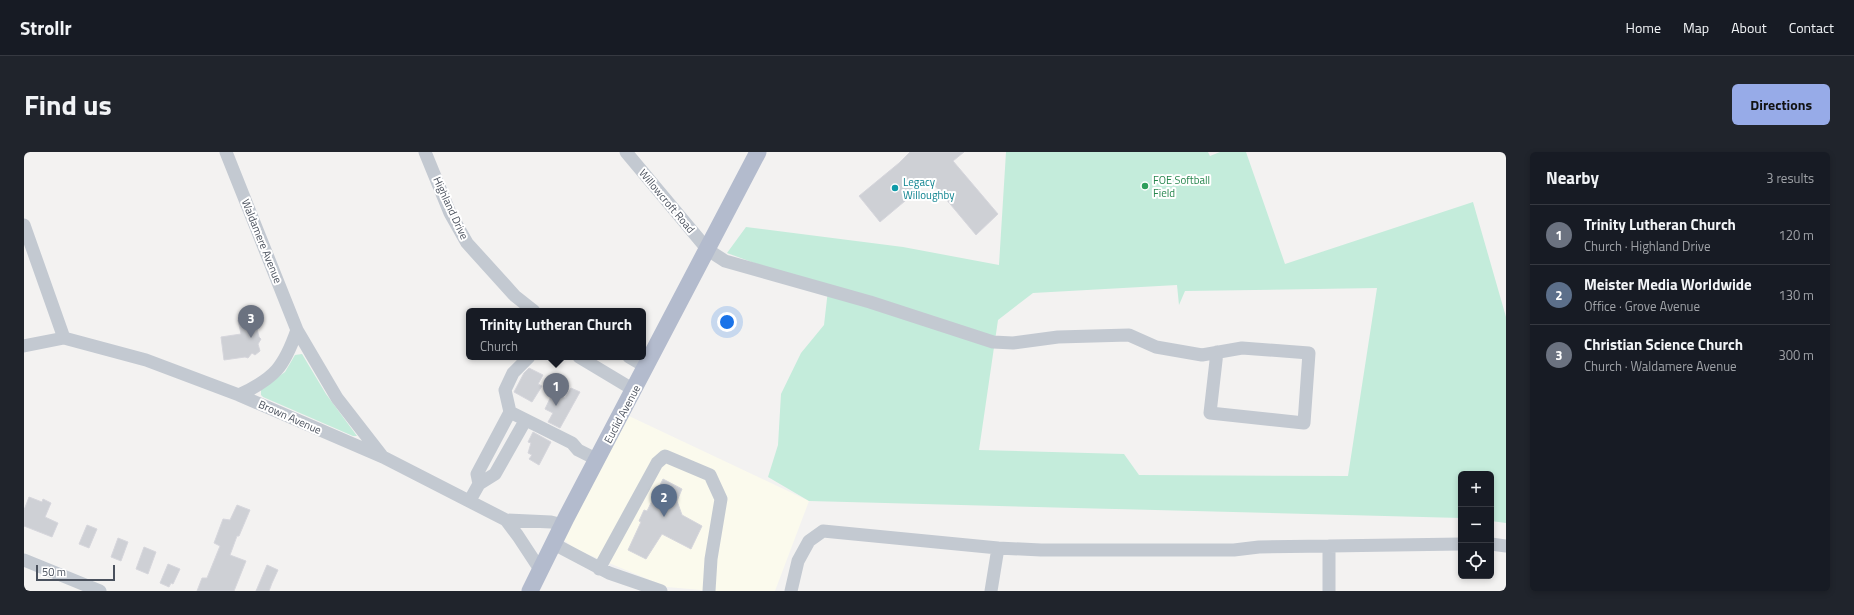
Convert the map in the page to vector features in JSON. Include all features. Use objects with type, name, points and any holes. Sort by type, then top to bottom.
[{"type":"main road","name":"Euclid Avenue","points":[[530,591],[758,152]]},
{"type":"street","name":"Waldamere Avenue","points":[[226,152],[297,330],[337,398],[383,457]]},
{"type":"street","name":"Highland Drive","points":[[425,152],[450,213],[467,243],[515,296],[530,308]]},
{"type":"street","name":"Willowcroft Road","points":[[626,152],[708,250],[725,261],[870,302],[993,342],[1013,343],[1058,337],[1128,335],[1156,347],[1202,355],[1217,352],[1242,348],[1310,353],[1304,423],[1210,413],[1217,352]]},
{"type":"street","points":[[24,225],[64,338],[24,346]]},
{"type":"street","points":[[240,395],[258,386],[274,374],[289,353],[297,330]]},
{"type":"street","name":"Brown Avenue","points":[[64,338],[146,360],[240,395],[383,457],[470,500],[506,520],[541,571]]},
{"type":"street","points":[[479,484],[477,474],[510,412],[505,390],[513,373],[526,360]]},
{"type":"street","points":[[584,360],[634,390]]},
{"type":"street","points":[[634,360],[646,367]]},
{"type":"street","points":[[510,412],[525,421],[572,443],[578,450],[598,460]]},
{"type":"street","points":[[470,500],[479,484],[495,474],[525,421]]},
{"type":"street","points":[[600,569],[657,463],[665,456],[710,475],[721,499],[711,559],[709,591]]},
{"type":"street","name":"Brown Avenue","points":[[506,520],[551,522],[563,525]]},
{"type":"street","points":[[791,591],[798,561],[809,541],[823,531],[998,548],[1041,550],[1234,550],[1259,547],[1458,544]]},
{"type":"street","points":[[554,544],[608,574],[661,591]]},
{"type":"street","points":[[1494,544],[1506,546]]},
{"type":"street","points":[[1329,546],[1329,591]]},
{"type":"street","points":[[991,591],[998,548]]},
{"type":"street","points":[[24,560],[100,591]]},
{"type":"shaded area","points":[[629,416],[809,501],[775,591],[712,591],[667,587],[575,549],[563,539]]},
{"type":"green space","points":[[1006,152],[1208,152],[1210,156],[1220,152],[1246,152],[1285,264],[1473,202],[1506,317],[1506,523],[1494,521],[1494,471],[1458,471],[1458,518],[809,501],[768,477],[778,445],[781,394],[801,353],[824,325],[828,290],[727,253],[746,227],[903,247],[999,265]],"holes":[[[1177,285],[1179,305],[1185,291],[1377,288],[1348,476],[1139,475],[1124,454],[979,450],[998,320],[1033,293]]]},
{"type":"green space","points":[[302,354],[326,394],[357,436],[353,436],[261,395],[261,389],[285,372],[295,355]]},
{"type":"building","name":"Legacy Willoughby","points":[[910,152],[964,152],[953,161],[998,214],[976,235],[930,180],[880,222],[859,196]]},
{"type":"building","points":[[254,316],[259,337],[261,339],[258,344],[260,351],[255,355],[252,353],[248,358],[245,357],[224,360],[221,337],[241,334],[238,320]]},
{"type":"building","points":[[529,368],[543,375],[538,384],[542,386],[532,402],[514,392],[524,373]]},
{"type":"building","points":[[571,388],[580,392],[560,428],[548,422],[553,413],[545,409],[553,392],[565,398]]},
{"type":"building","points":[[533,432],[551,442],[539,465],[529,459],[532,455],[528,453],[531,443],[528,442]]},
{"type":"building","points":[[663,479],[682,489],[677,501],[682,515],[702,526],[691,549],[662,534],[646,559],[628,550],[641,522],[639,521],[644,510],[647,511]]},
{"type":"building","points":[[29,497],[42,502],[43,499],[51,503],[45,517],[58,523],[52,537],[24,526],[24,510]]},
{"type":"building","points":[[237,505],[250,510],[239,536],[237,536],[230,555],[246,561],[234,591],[197,591],[202,578],[207,578],[220,546],[214,543],[223,519],[230,520]]},
{"type":"building","points":[[87,525],[97,529],[89,548],[79,544]]},
{"type":"building","points":[[118,538],[128,542],[121,561],[111,557]]},
{"type":"building","points":[[144,547],[156,552],[148,574],[136,569]]},
{"type":"building","points":[[168,564],[180,569],[173,584],[171,583],[169,587],[160,583]]},
{"type":"building","points":[[267,565],[278,570],[269,591],[256,591]]},
{"type":"place","name":"FOE Softball Field","points":[[1145,186]]},
{"type":"place","name":"Legacy Willoughby","points":[[895,188]]},
{"type":"place","name":"Christian Science Church","points":[[251,338]]},
{"type":"place","name":"Trinity Lutheran Church","points":[[556,406]]},
{"type":"place","name":"Meister Media Worldwide","points":[[664,517]]}]
